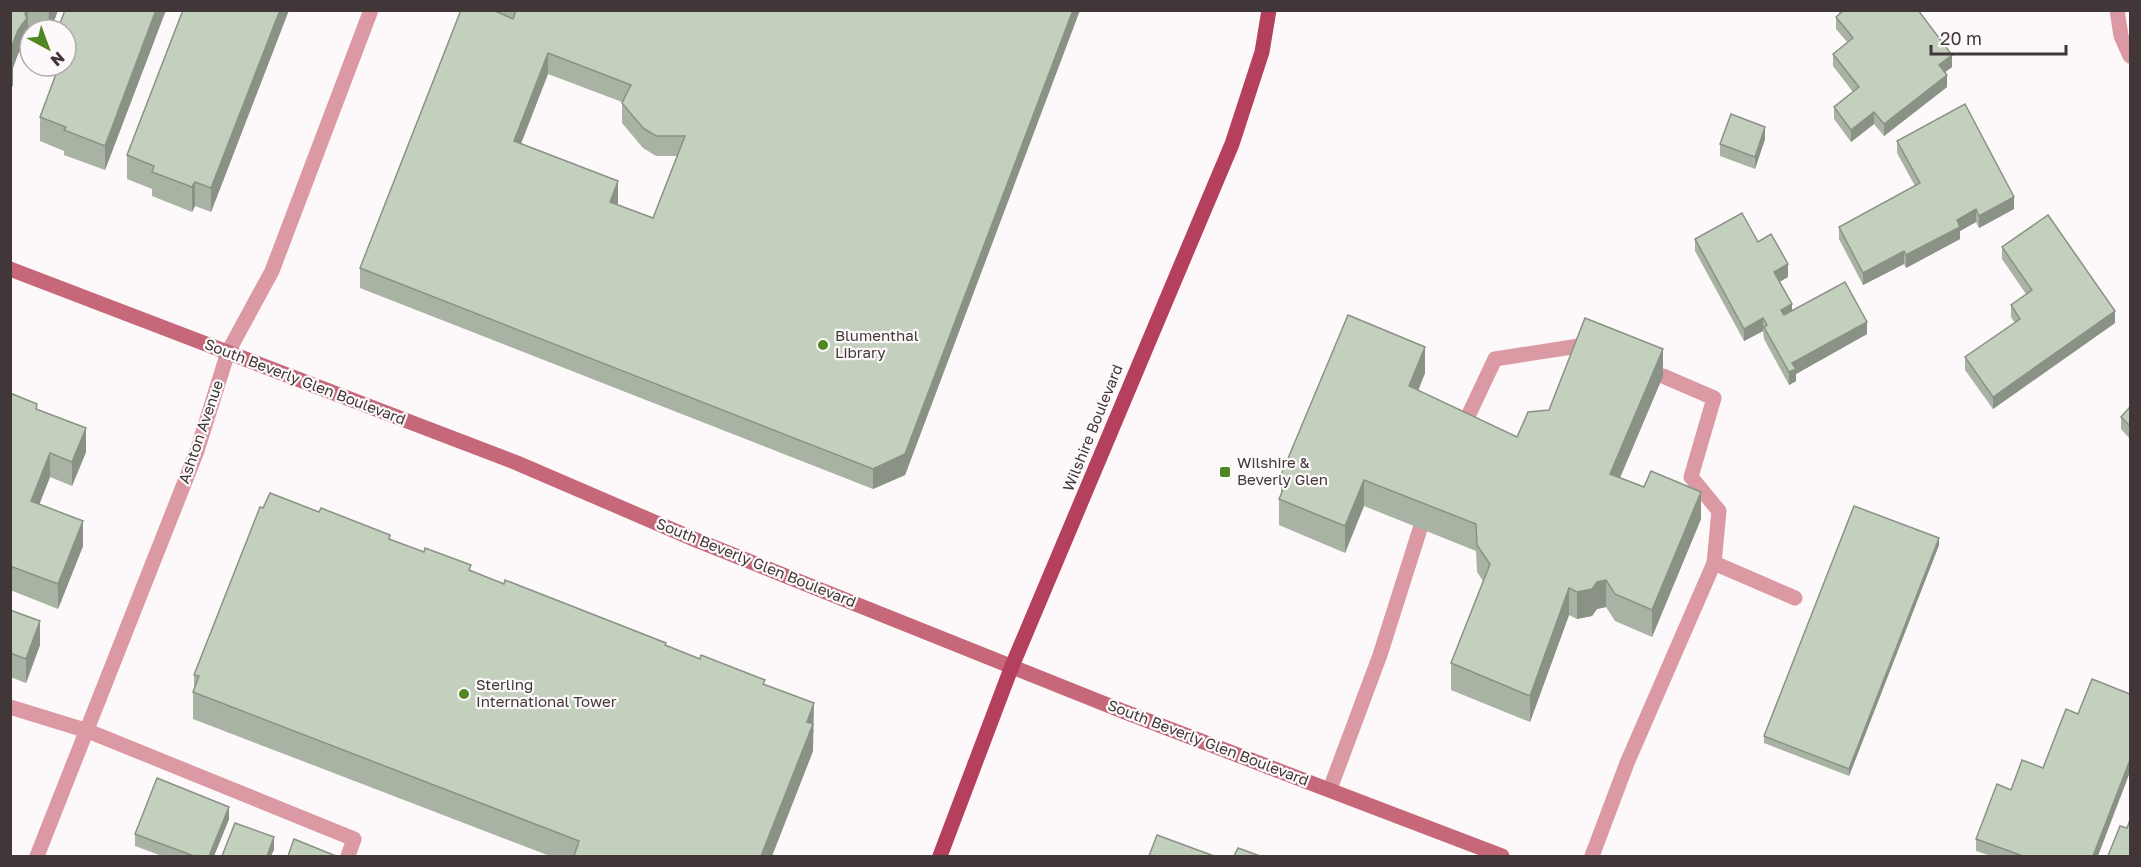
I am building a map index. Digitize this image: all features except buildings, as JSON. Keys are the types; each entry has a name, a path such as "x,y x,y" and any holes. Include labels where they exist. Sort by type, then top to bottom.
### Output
{"main road":[{"name":"Wilshire Boulevard","path":"940,856 1012,666 1232,144 1262,52 1269,10"},
{"name":"South Beverly Glen Boulevard","path":"10,269 517,464 696,540 1493,855"}],"street":[{"name":"Ashton Avenue","path":"37,856 197,451 228,352 272,271 371,10"},
{"path":"2117,10 2121,36 2130,56"},
{"path":"1458,437 1495,359 1585,345"},
{"path":"1592,856 1627,763 1714,563 1719,511 1690,477 1714,398 1663,376"},
{"path":"1330,789 1380,655 1420,529"},
{"path":"1714,563 1795,598"},
{"path":"10,707 88,731 354,839 348,856"}],"place":[{"name":"Blumenthal Library","path":"823,345"},
{"name":"Wilshire & Beverly Glen","path":"1225,472"},
{"name":"Sterling International Tower","path":"464,694"}]}
